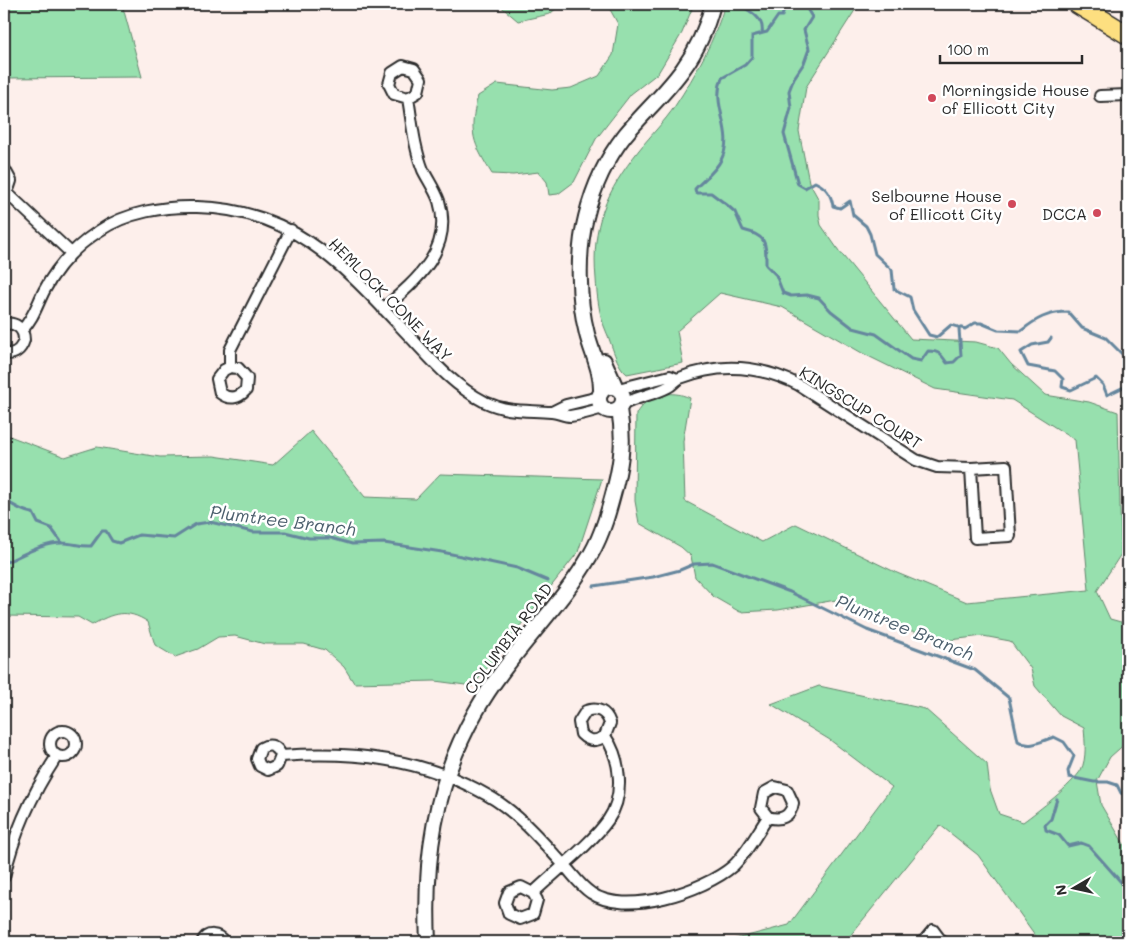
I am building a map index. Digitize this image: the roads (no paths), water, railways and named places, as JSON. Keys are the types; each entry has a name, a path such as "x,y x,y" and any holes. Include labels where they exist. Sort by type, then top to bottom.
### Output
{"highway":[{"path":"1077,4 1128,35"}],"street":[{"name":"COLUMBIA ROAD","path":"428,942 430,840 446,776 475,713 492,684 591,554 609,511 615,484 613,428 609,404 586,333 580,254 586,216 593,194 607,164 624,136 683,69 696,48 713,4"},
{"path":"1100,96 1128,95"},
{"path":"383,309 419,278 429,265 436,254 442,225 438,200 418,154 408,98"},
{"path":"4,168 11,181 5,193 70,254"},
{"name":"HEMLOCK CONE WAY","path":"4,353 13,354 19,350 24,340 22,330 35,312 54,274 70,254 99,231 118,221 140,213 183,206 228,209 250,214 291,230 316,244 383,309 447,377 466,391 504,409 534,413 552,412 566,405 609,404"},
{"path":"230,367 230,350 291,230"},
{"name":"COLUMBIA ROAD","path":"584,312 617,389"},
{"path":"4,324 12,323 22,330"},
{"name":"KINGSCUP COURT","path":"609,404 670,387 678,379 706,370 756,369 782,376 916,460 937,467 1006,466 1010,536 975,538 970,468"},
{"name":"KINGSCUP COURT","path":"617,389 670,376 678,379"},
{"path":"609,404 607,388 617,389"},
{"path":"533,893 598,832 614,808 618,796 618,770 611,745 605,736"},
{"path":"281,756 319,753 373,757 406,763 446,776 488,795 516,816 581,885 605,900 625,903 646,901 691,890 721,875 735,864 768,817"},
{"path":"4,877 23,816 57,756"},
{"name":"COLUMBIA ROAD","path":"428,905 436,942"},
{"path":"923,942 933,930 942,942"},
{"path":"202,942 207,936 212,934 218,936 224,942"}],"waterway":[{"path":"737,4 759,19 762,33"},
{"path":"786,4 782,16 778,16 767,32 752,36 752,57 745,65 722,78 719,99 725,129 725,149 716,168 695,189 696,193 711,193 735,212 743,230 757,235 764,241 766,265 776,275 783,293 791,296 807,295 819,298 831,311 853,328 876,334 911,359 921,361 928,351 932,351 943,357 947,363 954,362 961,355 959,329"},
{"path":"804,4 812,17 804,30 809,49 804,63 794,78 789,91 791,108 784,134 798,184 805,188 815,182 819,184 827,191 833,206 840,208 850,201 853,215 866,226 870,234 875,254 892,270 894,289 910,297 913,310 929,335 937,337 951,325 965,329 975,323 981,323 998,330 1021,331 1043,317 1054,313 1068,312 1082,328 1106,338 1128,360"},
{"path":"1051,338 1048,342 1032,345 1021,352 1028,366 1055,371 1063,379 1062,387 1071,390 1096,378 1103,385 1107,395 1128,385"},
{"path":"4,500 22,510 33,513 38,523 51,528 62,543"},
{"name":"Plumtree Branch","path":"4,563 33,550 56,543 91,546 102,531 106,531 112,541 119,543 139,535 174,538 196,524 210,522 253,532 285,532 309,538 331,538 352,544 384,543 442,552 517,568 548,581"},
{"name":"Plumtree Branch","path":"594,586 653,577 694,564 712,563 790,592 867,630 975,670 1009,698 1018,741 1032,744 1054,737 1064,742 1074,756 1068,771 1069,777 1094,782 1108,782 1117,785 1121,793 1128,796"},
{"name":"Plumtree Branch","path":"1057,799 1051,819 1045,825 1046,830 1059,835 1068,846 1081,843 1089,846 1128,890"}],"place":[{"name":"Morningside House of Ellicott City","path":"932,98"},
{"name":"Selbourne House of Ellicott City","path":"1012,204"},
{"name":"DCCA","path":"1097,213"}]}
